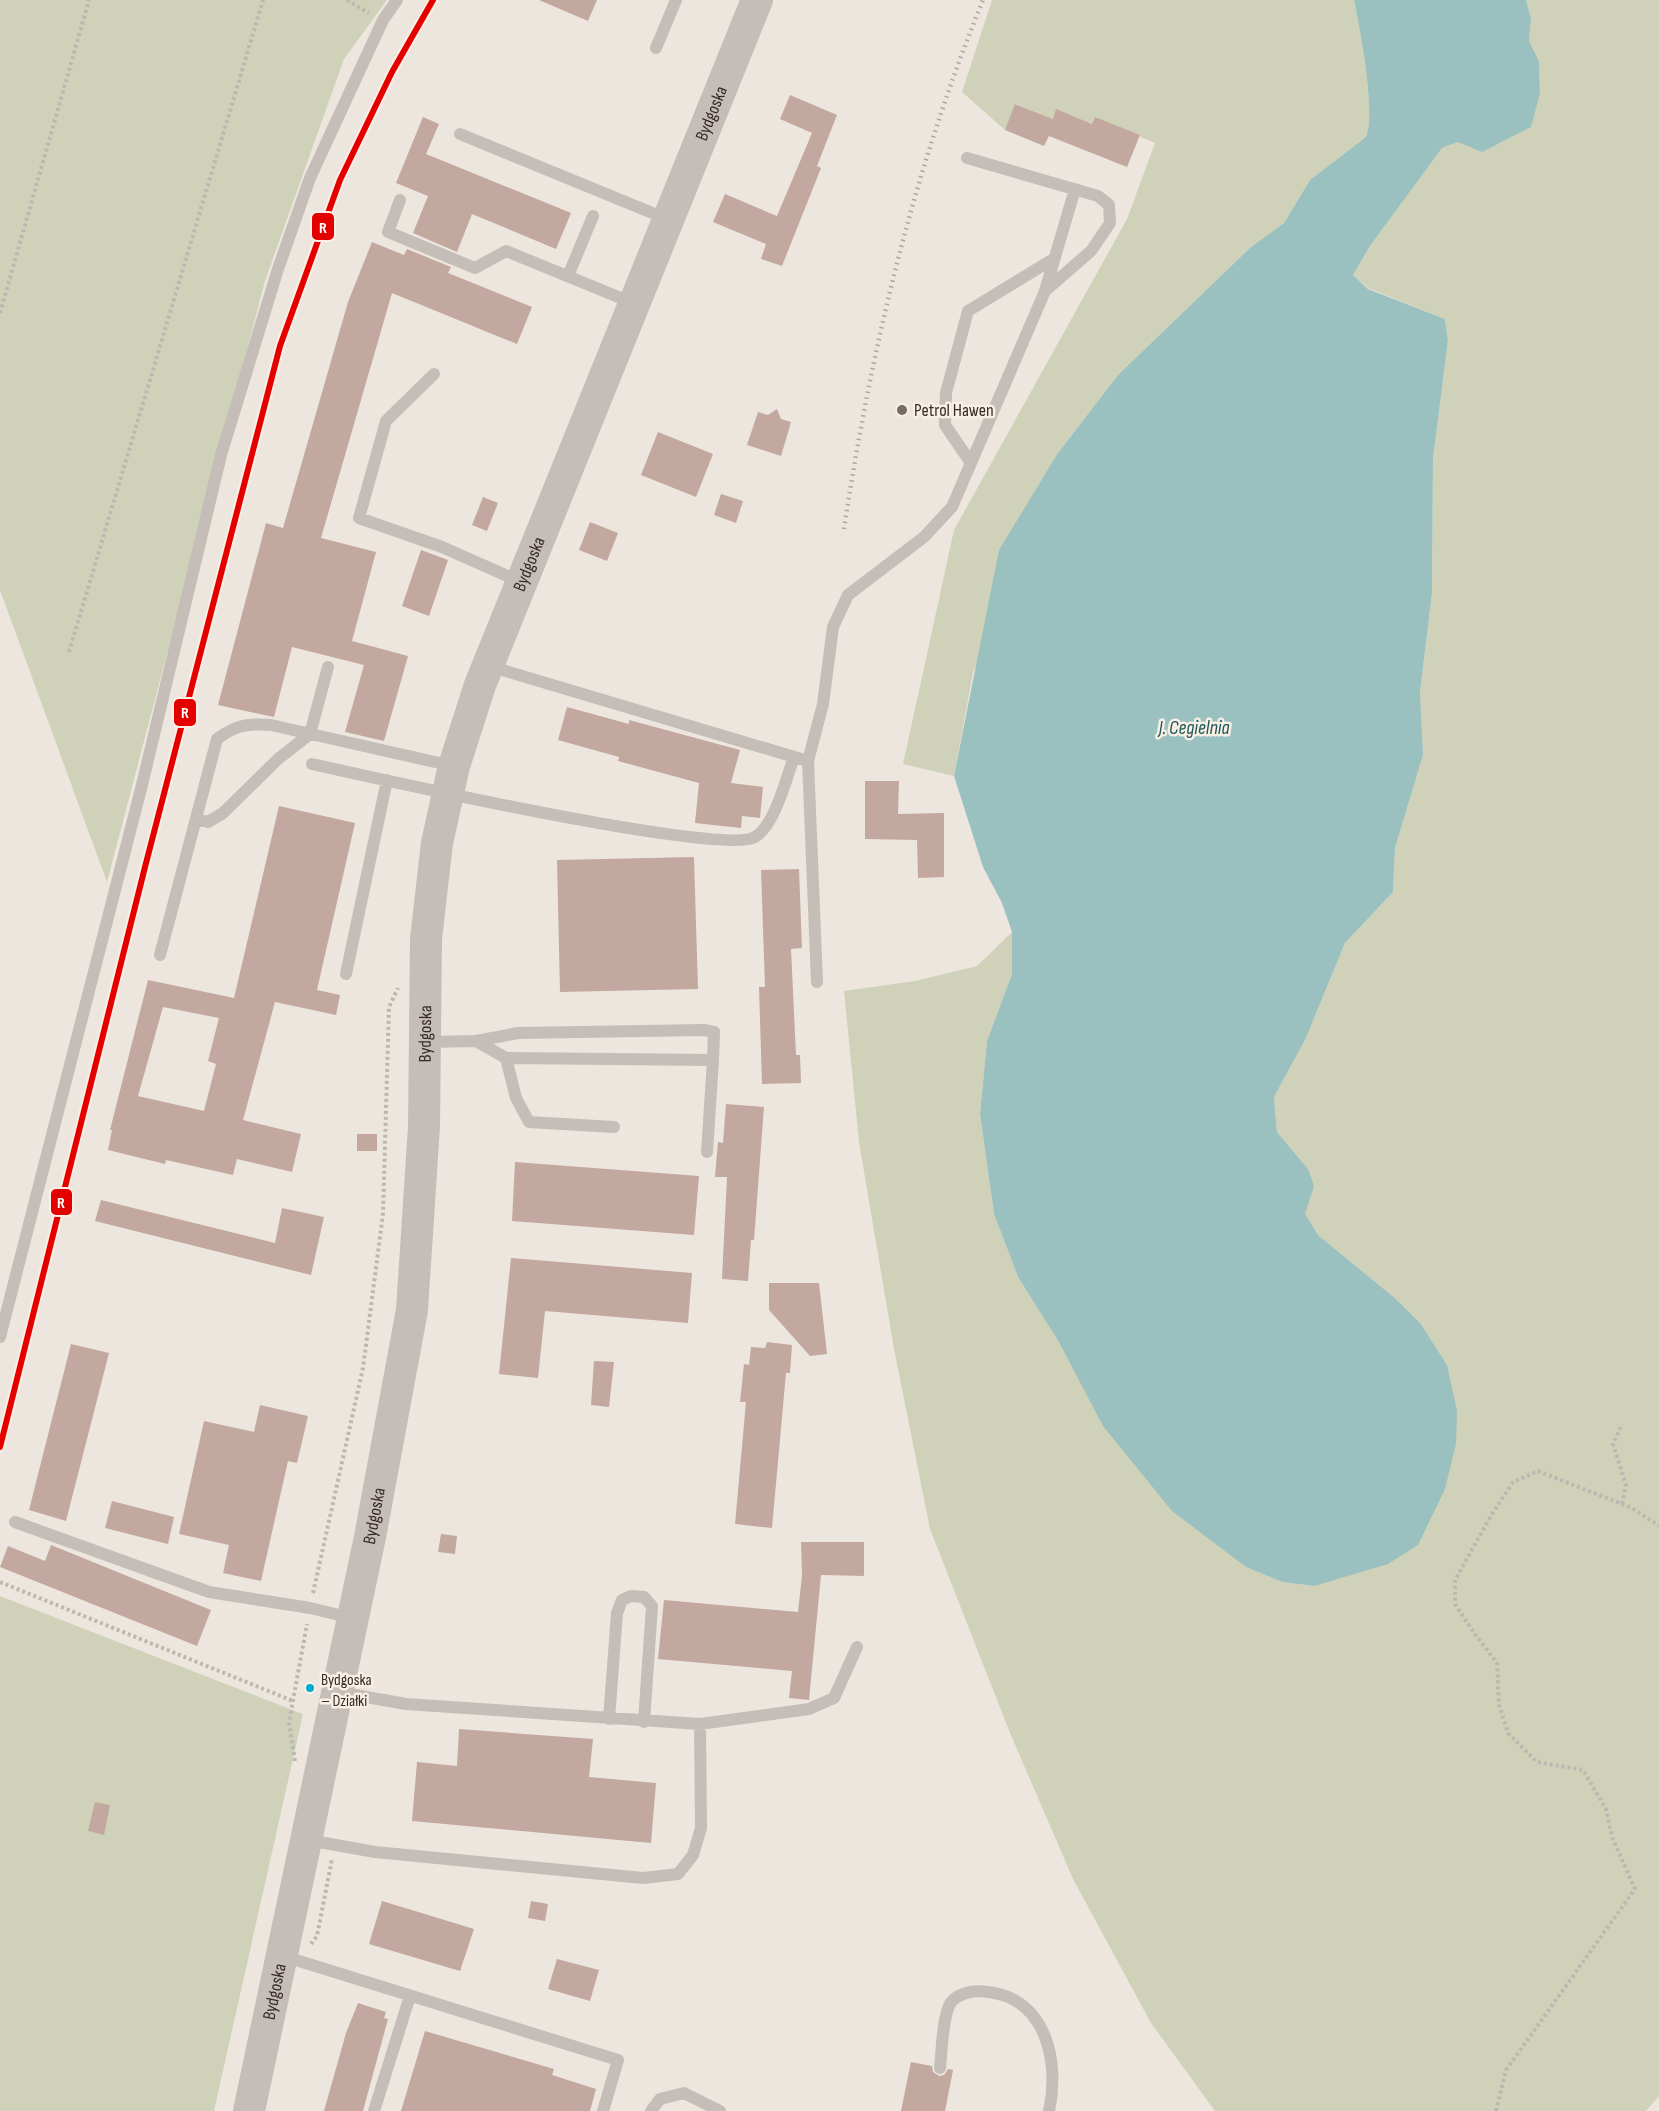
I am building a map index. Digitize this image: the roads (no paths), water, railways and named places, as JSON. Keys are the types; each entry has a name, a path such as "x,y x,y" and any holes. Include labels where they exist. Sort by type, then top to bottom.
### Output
{"street":[{"name":"Bydgoska","path":"249,2111 351,1618 370,1537 412,1310 424,1126 426,939 437,843 451,780 488,666 757,0"}],"lane":[{"path":"0,1337 142,785 221,455 278,269 310,178 382,20 397,0"},
{"path":"656,48 676,0"},
{"path":"460,134 669,219"},
{"path":"968,158 1098,196 1109,205 1110,223 1091,251 1045,291"},
{"path":"817,982 808,761 824,704 833,627 848,595 924,537 952,507 1045,291 1075,189"},
{"path":"400,200 387,232 475,268 506,251 634,303"},
{"path":"568,276 593,216"},
{"path":"972,463 945,425 946,393 968,311 1055,258"},
{"path":"434,374 386,421 358,518 442,547 522,582"},
{"path":"488,666 808,761"},
{"path":"196,819 208,822 223,813 278,759 310,734 328,667"},
{"path":"160,955 217,739 230,729 250,723 271,725 310,734 451,780 680,835 747,841 765,830 794,757"},
{"path":"312,764 387,780 451,780"},
{"path":"346,974 387,780"},
{"path":"425,1042 476,1041 518,1033 704,1030 714,1032 707,1152"},
{"path":"476,1041 506,1058 713,1060"},
{"path":"506,1058 516,1098 530,1122 614,1127"},
{"path":"15,1522 209,1592 310,1608 351,1618"},
{"path":"609,1719 617,1613 622,1600 631,1596 644,1597 652,1606 644,1722"},
{"path":"337,1692 406,1704 644,1722 700,1724 809,1709 834,1698 857,1647"},
{"path":"306,1840 375,1852 632,1877 678,1875 693,1856 701,1828 700,1724"},
{"path":"281,1956 618,2060 603,2111"},
{"path":"940,2068 947,2012 952,2000 974,1990 1005,1994 1033,2013 1050,2049 1054,2088 1048,2111"},
{"path":"374,2111 410,1996"},
{"path":"651,2111 660,2099 684,2093 720,2111"}],"water":[{"name":"J. Cegielnia","path":"1354,0 1526,0 1531,18 1529,41 1539,61 1540,93 1531,127 1482,152 1458,142 1442,148 1370,246 1353,275 1368,289 1445,319 1448,341 1433,458 1432,593 1420,692 1423,755 1395,848 1393,892 1345,943 1305,1040 1274,1097 1277,1132 1308,1169 1314,1186 1305,1214 1318,1235 1396,1299 1421,1324 1447,1365 1457,1411 1456,1444 1445,1489 1418,1545 1388,1564 1314,1586 1282,1582 1246,1567 1172,1511 1103,1426 1060,1344 1018,1277 994,1214 980,1114 987,1041 1012,974 1012,932 1002,903 983,867 954,776 999,550 1058,453 1118,375 1251,247 1284,223 1310,180 1366,137 1369,125 1368,90"}],"railway":[{"path":"844,529 867,394 898,260 936,129 983,0"}],"place":[{"name":"Petrol Hawen","path":"902,410"},
{"name":"Bydgoska – Działki","path":"310,1688"}]}
